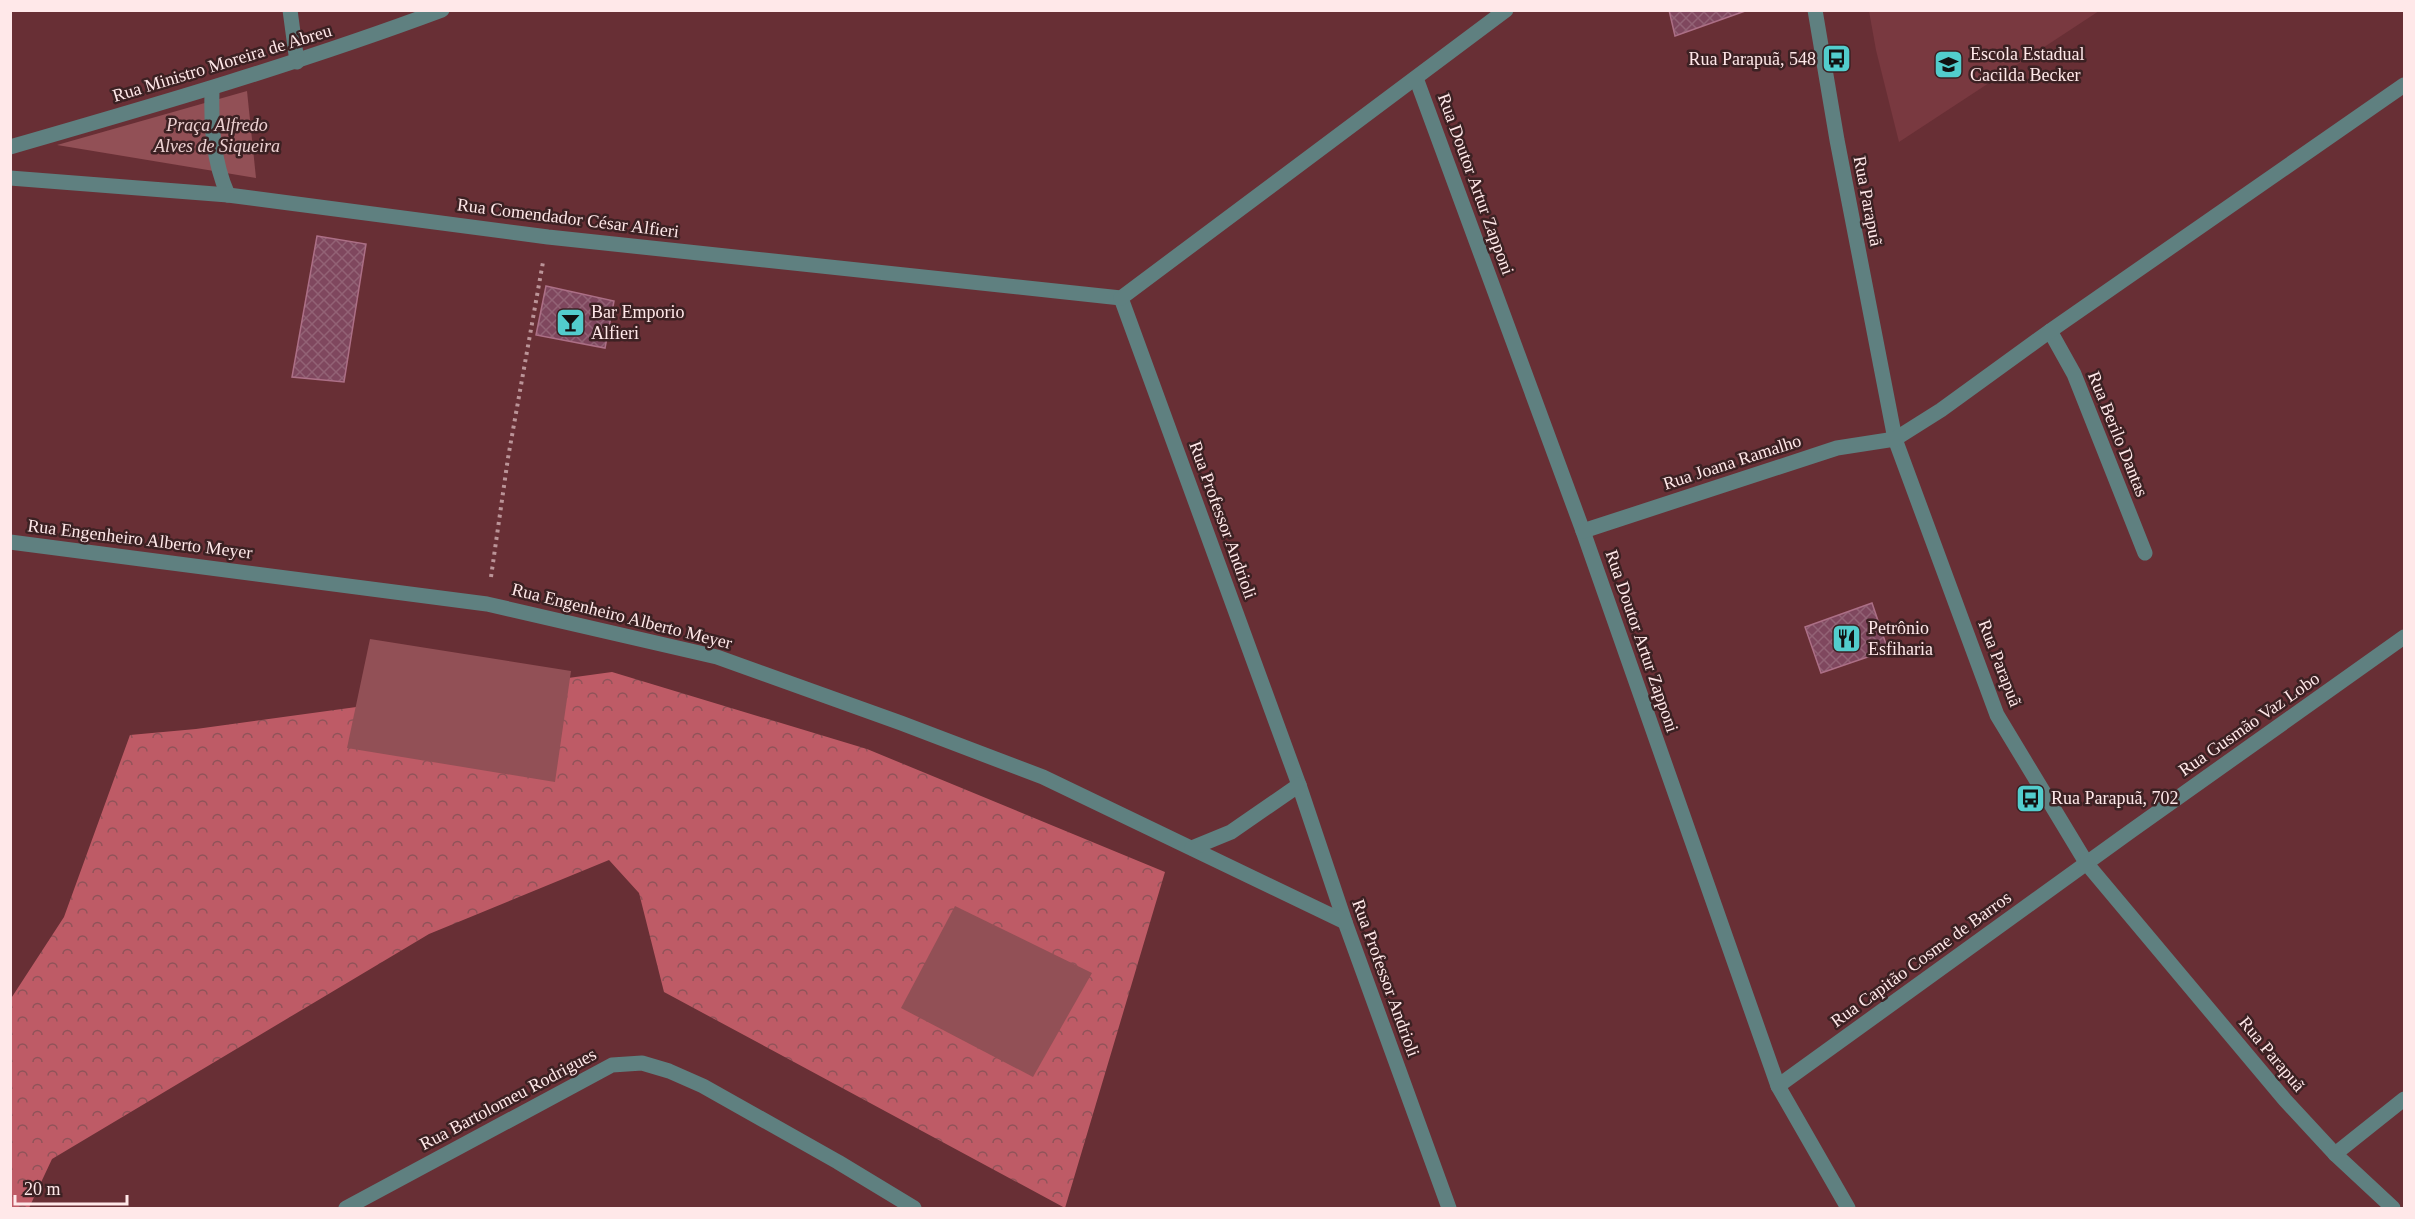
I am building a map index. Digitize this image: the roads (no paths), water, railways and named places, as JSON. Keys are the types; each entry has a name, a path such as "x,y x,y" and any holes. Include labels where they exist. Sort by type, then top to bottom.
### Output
{"street":[{"path":"290,10 297,62"},
{"name":"Rua Ministro Moreira de Abreu","path":"10,147 212,89 297,62 442,10"},
{"path":"1121,298 1506,10"},
{"name":"Rua Parapuã","path":"1815,10 1837,140 1895,439 1997,715 2087,864 2285,1100 2335,1154 2393,1209"},
{"name":"Rua Doutor Artur Zapponi","path":"1416,78 1582,531 1778,1086 1848,1209"},
{"path":"1895,439 1941,410 2050,331 2404,85"},
{"path":"212,89 211,121 215,153 228,195"},
{"name":"Rua Comendador César Alfieri","path":"10,178 228,195 548,237 1121,298"},
{"name":"Rua Professor Andrioli","path":"1121,298 1299,785 1345,922 1449,1209"},
{"name":"Rua Berilo Dantas","path":"2050,331 2074,374 2145,553"},
{"name":"Rua Joana Ramalho","path":"1582,531 1838,448 1895,439"},
{"name":"Rua Engenheiro Alberto Meyer","path":"10,542 487,604 717,657 1043,777 1345,922"},
{"name":"Rua Gusmão Vaz Lobo","path":"2087,864 2404,637"},
{"path":"1192,848 1231,832 1299,785"},
{"name":"Rua Capitão Cosme de Barros","path":"1778,1086 2087,864"},
{"name":"Rua Bartolomeu Rodrigues","path":"346,1209 612,1065 642,1064 669,1071 703,1086 838,1162 914,1209"},
{"path":"2335,1154 2404,1099"}],"place":[{"name":"Rua Parapuã, 548","path":"1837,59"},
{"name":"Escola Estadual Cacilda Becker","path":"1949,64"},
{"name":"Bar Emporio Alfieri","path":"570,322"},
{"name":"Petrônio Esfiharia","path":"1847,638"},
{"name":"Rua Parapuã, 702","path":"2030,798"}],"park label":[{"name":"Praça Alfredo Alves de Siqueira","path":"217,135"}]}
